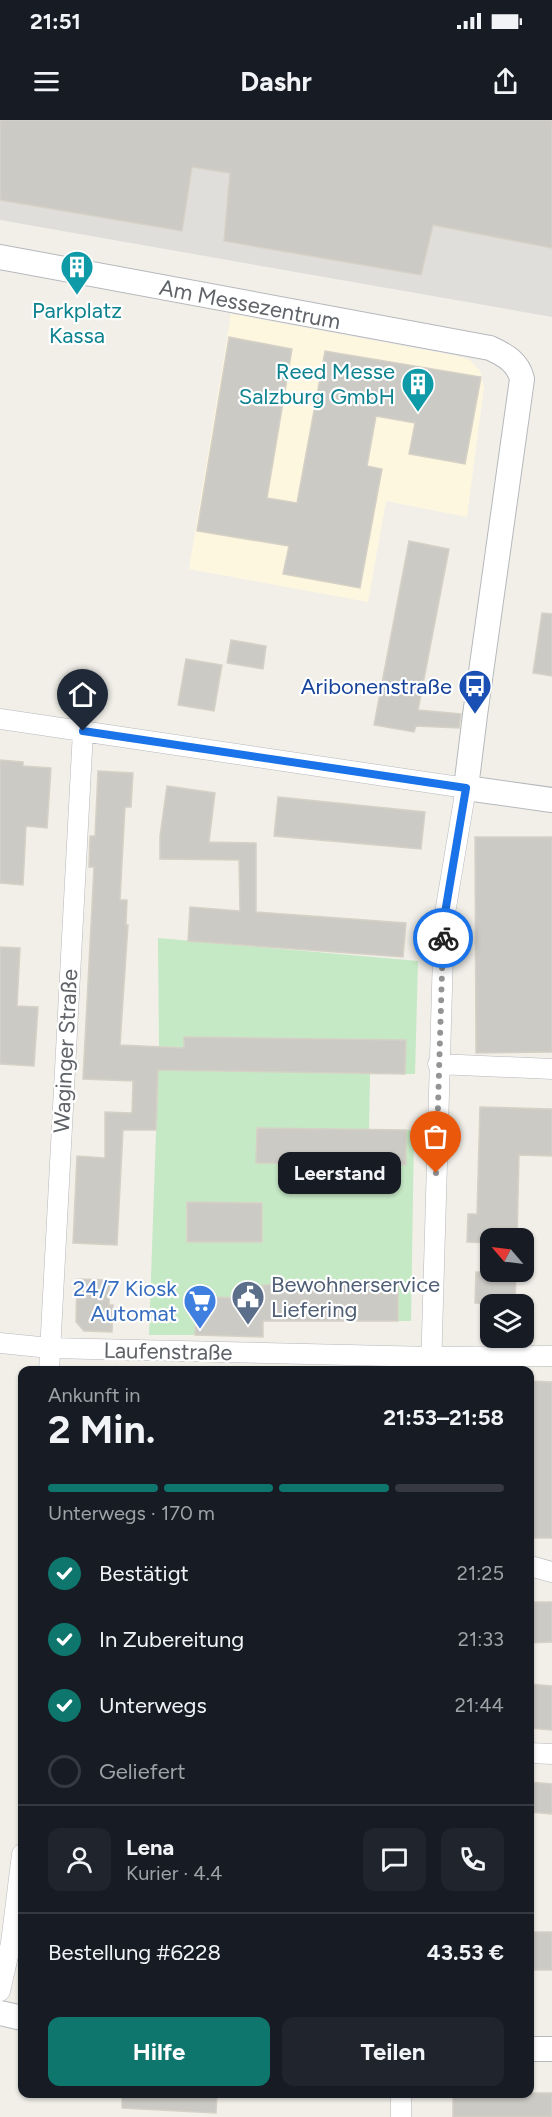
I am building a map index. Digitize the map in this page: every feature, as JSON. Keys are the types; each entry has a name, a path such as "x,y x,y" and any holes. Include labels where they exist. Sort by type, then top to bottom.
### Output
{"street":[{"name":"Am Messezentrum","path":"0,257 490,348 513,361 522,379 466,788"},
{"path":"0,719 552,800"},
{"name":"Waginger Straße","path":"48,1366 83,731"},
{"path":"431,1364 444,919 466,788"},
{"path":"438,1064 552,1069"},
{"name":"Laufenstraße","path":"0,1343 50,1348 431,1364 552,1356"},
{"path":"534,1567 552,1572"},
{"path":"534,1753 552,1754"},
{"path":"0,1991 11,1943 18,1886"},
{"path":"0,2013 18,2017"},
{"path":"534,2049 552,2049"},
{"path":"401,2098 401,2117"}],"shaded area":[{"path":"0,120 552,120 552,317 0,220"},
{"path":"231,314 457,356 470,360 480,371 484,387 467,517 386,501 368,602 189,569"}],"green space":[{"path":"158,938 418,961 415,1074 370,1074 369,1129 414,1130 411,1321 398,1321 397,1285 264,1285 263,1298 196,1297 195,1335 149,1335 159,1047"}],"building":[{"path":"0,120 552,120 552,248 433,225 421,275 224,241 230,173 192,167 182,231 0,200"},
{"path":"229,337 292,349 267,498 297,503 325,351 481,377 465,464 409,454 415,423 376,416 367,466 382,469 360,588 283,574 289,546 197,531"},
{"path":"409,541 449,549 418,710 461,714 459,728 416,726 414,732 374,725"},
{"path":"542,613 552,614 552,676 533,673"},
{"path":"231,640 266,646 263,669 227,663"},
{"path":"186,659 222,665 214,711 178,705"},
{"path":"0,760 23,762 23,766 51,768 47,828 26,826 23,885 0,883"},
{"path":"98,771 133,773 131,807 125,807 120,900 127,900 126,925 128,925 120,1045 184,1048 184,1037 406,1040 405,1074 158,1070 156,1130 123,1130 117,1245 73,1243 77,1156 105,1158 105,1112 132,1113 133,1081 83,1079 94,867 89,867 90,836 95,836"},
{"path":"167,786 215,793 209,842 256,843 256,912 406,923 403,957 188,941 190,907 240,911 239,860 160,859 160,836"},
{"path":"278,797 425,812 421,849 274,836"},
{"path":"475,837 552,837 552,1052 476,1053"},
{"path":"0,947 20,948 17,1006 38,1007 34,1066 0,1064"},
{"path":"480,1107 552,1109 552,1156 519,1155 517,1228 480,1228 480,1243 467,1242 468,1214 477,1214"},
{"path":"257,1128 406,1130 406,1165 256,1163"},
{"path":"187,1202 262,1203 262,1242 187,1242"},
{"path":"476,1272 480,1272 480,1282 516,1282 515,1294 480,1294 480,1303 475,1303"},
{"path":"77,1279 110,1280 109,1305 113,1305 112,1332 84,1331 76,1322"},
{"path":"263,1285 398,1285 398,1321 263,1321 263,1337 195,1335 196,1297 263,1298"},
{"path":"534,1381 552,1382 552,1538 534,1538"},
{"path":"534,1602 552,1602 552,1642 534,1643"},
{"path":"534,1684 552,1686 552,1730 534,1728"},
{"path":"534,1782 552,1784 552,1814 534,1812"},
{"path":"534,1932 552,1932 552,1970 534,1970"},
{"path":"534,2093 552,2093 552,2117 453,2117 453,2098 534,2098"},
{"path":"122,2098 217,2098 216,2113 122,2108"}],"way so far":[{"path":"436,1173 443,938"}],"place":[{"name":"Parkplatz Kassa","path":"77,296"},
{"name":"Reed Messe Salzburg GmbH","path":"418,413"},
{"name":"Aribonenstraße","path":"475,715"},
{"name":"Leerstand","path":"436,1173"},
{"name":"Bewohnerservice Liefering","path":"248,1326"},
{"name":"24/7 Kiosk Automat","path":"200,1330"}],"route":[{"path":"83,731 466,788 444,919 443,938"}]}
